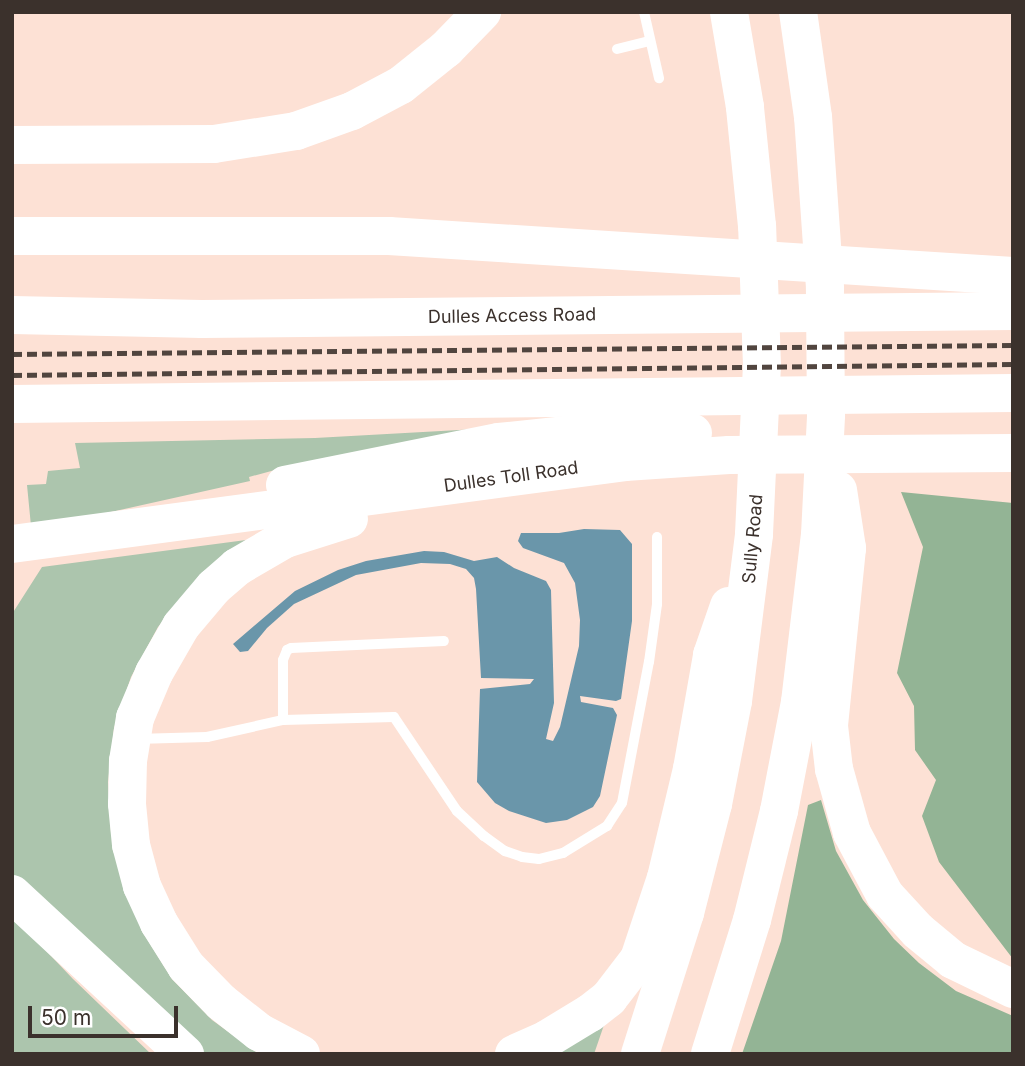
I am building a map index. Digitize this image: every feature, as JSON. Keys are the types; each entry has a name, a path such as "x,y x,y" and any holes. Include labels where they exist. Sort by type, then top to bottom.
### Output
{"highway":[{"path":"29,145 214,144 296,131 352,111 401,85 446,49 482,12"},
{"name":"Sully Road","path":"640,1054 685,914 713,804 733,701 754,534 762,345 754,180 729,12"},
{"path":"710,1054 752,920 779,811 833,535 826,415 825,288 819,178 798,12"},
{"path":"28,236 389,236 1013,275"},
{"name":"Dulles Access Road","path":"19,315 202,319 1013,311"},
{"path":"18,404 1013,393"},
{"path":"114,531 296,483 430,454 520,440 567,435 891,431 1013,426"},
{"name":"Dulles Toll Road","path":"30,542 674,458 1013,453"},
{"path":"855,455 975,470 1013,470"},
{"path":"301,1054 259,1032 221,1002 186,966 159,923 142,886 131,845 126,783 131,739 143,696 166,649 196,608 237,567 261,551 308,530 416,506 510,478"},
{"path":"514,1054 547,1039 590,1013 609,998 639,959 654,921 679,827 712,655 754,534"},
{"path":"833,535 848,548 829,726 834,769 852,833 885,895 918,931 953,960 1013,989"},
{"path":"12,894 185,1054"}],"lane":[{"path":"644,12 659,78"},
{"path":"617,49 650,41"},
{"path":"131,739 207,737 283,720 394,717 457,811 484,836 505,851 522,857 545,859 563,853 607,826 622,803 649,662 656,604 656,537"},
{"path":"283,720 283,660 291,648 444,641"}],"green space":[{"path":"495,428 275,470 249,477 250,481 75,520 31,526 27,485 46,484 48,471 80,468 75,443 315,438"},
{"path":"901,492 1013,503 1013,959 939,862 922,816 936,780 915,750 914,706 897,673 923,547"},
{"path":"246,540 192,585 158,627 131,677 114,728 108,782 111,833 142,931 172,979 212,1020 259,1054 201,1054 12,876 12,614 42,567"},
{"path":"821,800 836,851 863,900 894,939 919,963 956,991 1013,1016 1013,1054 742,1054 781,941 808,805"},
{"path":"12,915 73,979 151,1054 12,1054"},
{"path":"604,1025 594,1054 557,1054"}],"water":[{"path":"584,529 620,530 632,544 632,621 621,699 616,701 580,696 581,702 613,708 617,715 600,796 593,807 567,820 546,823 509,811 495,803 477,782 480,689 530,684 534,679 481,678 476,589 474,578 466,569 450,564 421,563 356,575 294,604 267,628 248,651 240,652 233,644 295,591 338,570 366,561 424,551 444,552 474,561 497,557 514,568 546,581 551,590 554,703 546,739 553,741 560,727 579,646 580,620 575,583 564,563 523,548 518,541 521,533 559,533"}],"railway":[{"path":"12,354 1013,345"},
{"path":"12,375 1013,364"}]}
